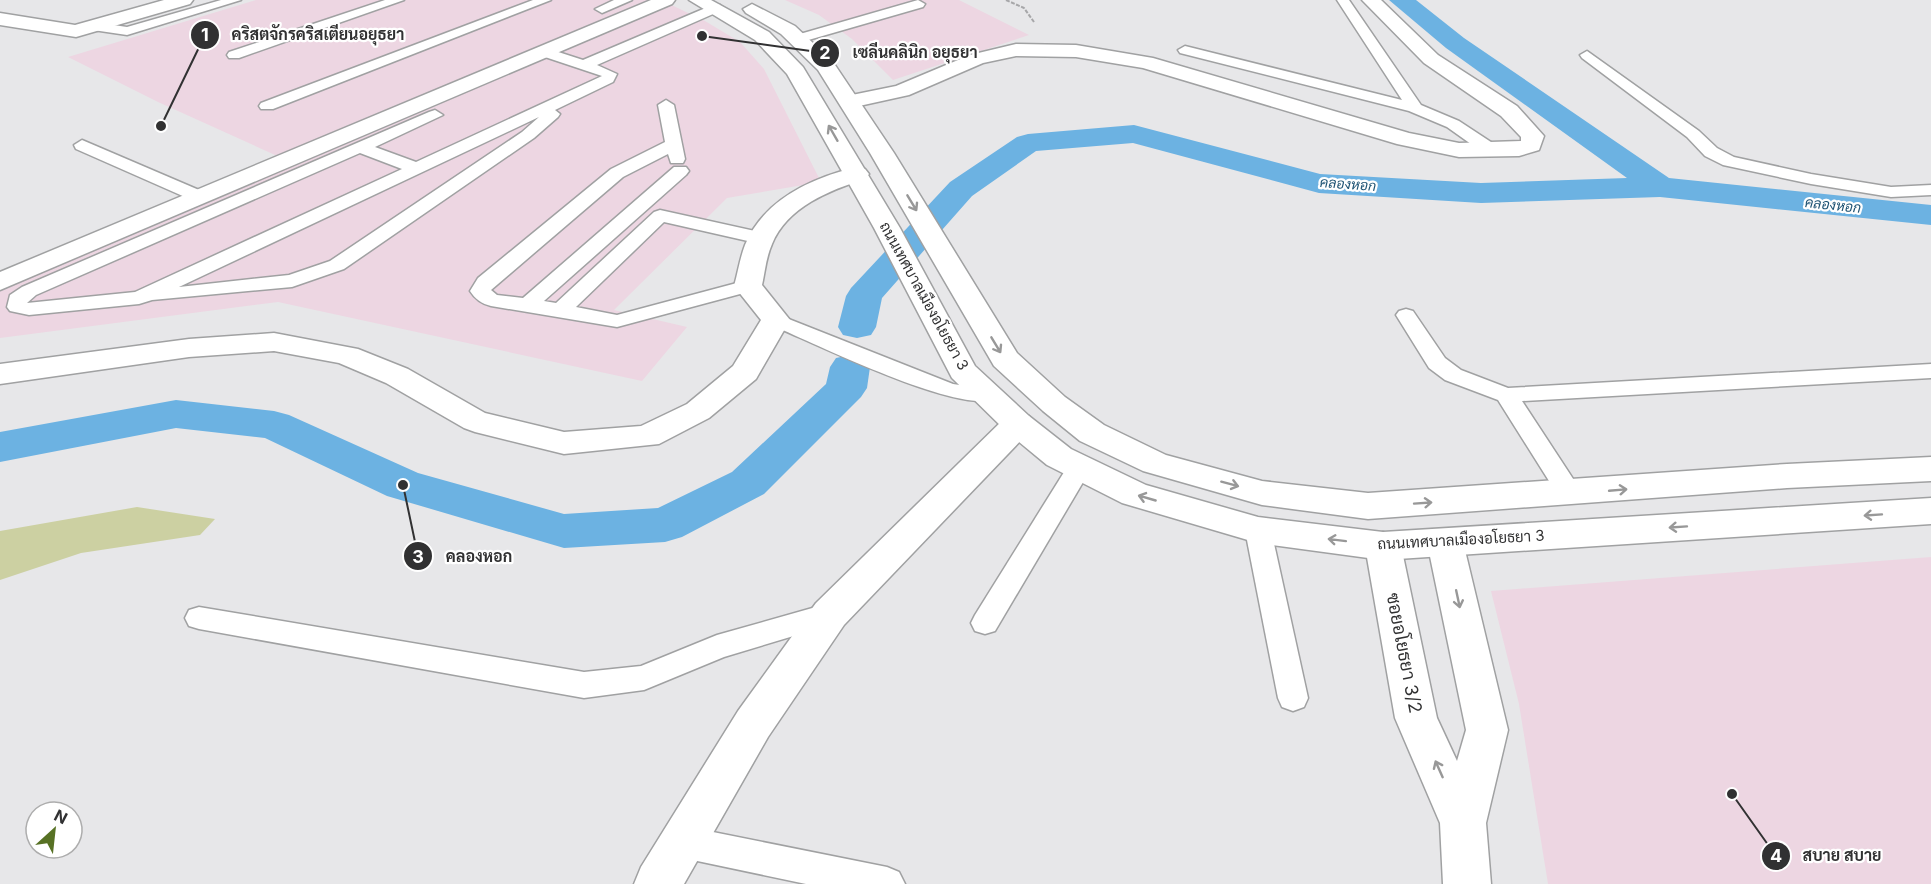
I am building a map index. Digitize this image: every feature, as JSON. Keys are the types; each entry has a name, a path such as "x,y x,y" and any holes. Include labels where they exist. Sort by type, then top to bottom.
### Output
{"street":[{"path":"0,19 76,31 183,0"},
{"path":"0,282 666,0"},
{"path":"734,0 789,30 826,66 882,153 1005,359 1054,404 1092,432 1155,463 1262,492 1368,506 1570,494 1786,476 1931,469"},
{"path":"850,102 902,91 977,59 1016,50 1076,51 1146,62 1405,139 1459,150 1519,149 1531,145 1533,136 1509,111 1431,59 1371,0"},
{"name":"ถนนเทศบาลเมืองอโยธยา 3","path":"706,4 762,36 796,71 860,179 963,371 985,395 1059,457 1134,494 1258,530 1383,546 1931,511"},
{"path":"6,9 101,24"},
{"path":"0,374 189,348 274,342 347,355 397,376 475,422 564,443 647,436 699,411 745,372 776,320 748,286 761,238 781,211 806,192 860,179"},
{"path":"658,884 753,724 830,614 1018,424"},
{"path":"1786,476 1830,518"},
{"name":"ซอยอโยธยา 3/2","path":"1445,542 1487,730 1463,823 1467,884"},
{"name":"ซอยอโยธยา 3/2","path":"1383,546 1416,718 1463,823"}],"lane":[{"path":"101,24 127,31 235,0"},
{"path":"234,55 398,0"},
{"path":"267,106 545,0"},
{"path":"602,9 627,0"},
{"path":"1343,0 1415,108"},
{"path":"584,65 706,4"},
{"path":"798,39 918,4"},
{"path":"1185,50 1415,108 1453,124 1491,150"},
{"path":"139,298 608,79 610,74 544,52"},
{"path":"1587,56 1693,134 1711,152 1729,161 1811,179 1891,192 1931,190"},
{"path":"435,115 29,291 17,299 17,307 29,309 292,281 337,265 528,135 577,93"},
{"path":"561,310 660,216 679,183 680,171 666,105"},
{"path":"674,144 617,173 485,282 480,291 491,300 617,321 748,286"},
{"path":"82,145 200,197"},
{"path":"361,148 417,168"},
{"path":"528,305 680,171"},
{"path":"660,216 761,238"},
{"path":"1406,315 1437,363 1453,375 1506,395 1931,371"},
{"path":"776,320 949,391 985,395"},
{"path":"1506,395 1570,494"},
{"path":"985,623 1080,467"},
{"path":"1258,530 1293,698"},
{"path":"199,618 584,685 644,678 717,647 830,614"},
{"path":"683,843 887,884"}],"shaded area":[{"path":"256,0 661,0 705,21 740,42 764,69 821,182 727,198 614,310 687,327 642,381 278,302 0,338 0,290 295,164 158,102 68,57"},
{"path":"785,0 959,0 1029,35 893,80 852,39 819,15"},
{"path":"1931,557 1931,884 1548,884 1519,704 1491,591"}],"green space":[{"path":"137,507 215,519 200,535 81,553 0,580 0,531"}],"waterway":[{"path":"1401,0 1455,43 1660,187"},
{"name":"คลองหอก","path":"857,327 864,296 961,189 1028,143 1134,134 1319,183 1481,193 1660,187"},
{"name":"คลองหอก","path":"1660,187 1863,210 1931,215"},
{"name":"คลองหอก","path":"0,447 176,414 274,425 403,485 564,531 665,525 748,483 846,388 850,367"}],"place":[{"name":"เซลีนคลินิก อยุธยา","path":"702,36"},
{"name":"คริสตจักรคริสเตียนอยุธยา","path":"161,126"},
{"name":"คลองหอก","path":"403,485"},
{"name":"สบาย สบาย","path":"1732,794"}]}
